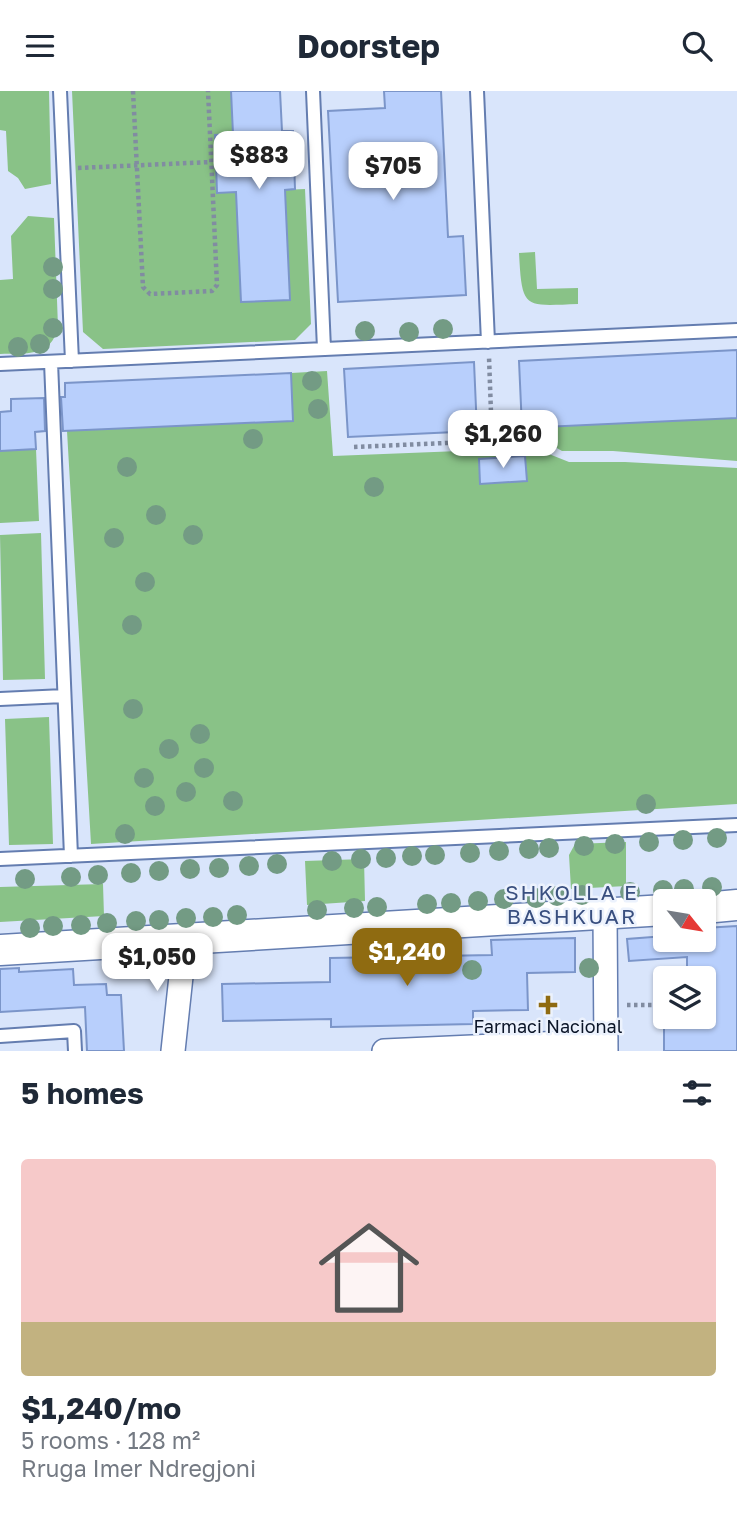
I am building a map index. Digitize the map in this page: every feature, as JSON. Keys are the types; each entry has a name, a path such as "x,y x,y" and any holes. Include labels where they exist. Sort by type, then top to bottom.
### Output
{"street":[{"path":"716,907 737,905"},
{"path":"0,950 653,911"},
{"path":"384,1051 606,1046 606,914"},
{"path":"173,1051 185,939"}],"lane":[{"path":"60,91 72,361"},
{"path":"313,91 324,349"},
{"path":"477,91 488,342"},
{"path":"0,364 737,330"},
{"path":"51,362 71,856"},
{"path":"0,699 64,696"},
{"path":"0,859 737,825"},
{"path":"0,1036 74,1031 75,1051"}],"path":[{"path":"133,91 143,287 150,294 212,291 217,285 208,91"},
{"path":"64,169 211,162"},
{"path":"354,447 492,441 488,342"},
{"path":"606,1005 653,1005"}],"green space":[{"path":"0,91 49,91 51,184 25,189 18,178 8,171 6,131 0,130"},
{"path":"72,91 231,91 233,134 215,135 217,193 305,189 311,324 295,340 103,349 83,332"},
{"path":"28,216 54,218 58,327 55,337 43,349 36,352 0,354 0,280 13,279 11,236"},
{"path":"535,252 537,289 578,288 578,304 546,305 529,301 522,285 519,253"},
{"path":"327,371 333,456 534,448 569,462 737,468 737,804 91,844 67,431 293,420 291,373"},
{"path":"737,418 737,461 613,451 562,451 522,428"},
{"path":"36,449 39,521 0,523 0,451"},
{"path":"41,533 45,679 3,680 0,535"},
{"path":"49,717 53,844 9,845 5,719"},
{"path":"626,842 626,886 571,889 569,855 575,844"},
{"path":"364,859 365,901 307,905 305,861"},
{"path":"103,884 104,916 0,922 0,887"}],"building":[{"path":"231,91 280,91 282,131 293,131 295,189 285,190 290,300 241,302 236,192 217,193 215,135 233,134"},
{"path":"384,91 441,91 448,237 463,236 466,295 338,302 328,111 385,108"},
{"path":"737,350 737,418 522,428 519,361"},
{"path":"474,362 477,431 348,437 344,369"},
{"path":"291,373 293,421 63,431 61,397 65,397 65,383"},
{"path":"44,398 45,431 35,432 36,449 0,451 0,412 11,411 11,399"},
{"path":"525,456 527,481 480,484 479,459"},
{"path":"737,926 737,1051 664,1051 664,1029 716,1029 716,966 687,966 687,957 629,961 627,939 653,937 653,952 716,952 716,927"},
{"path":"575,938 575,972 527,973 528,1010 473,1011 473,1024 331,1027 331,1019 223,1021 222,984 330,982 330,958 492,955 491,940"},
{"path":"19,968 19,972 73,969 74,985 106,984 107,995 121,995 124,1051 87,1051 85,1007 0,1012 0,969"}],"place":[{"name":"Farmaci Nacional","path":"548,1005"}],"district":[{"name":"SHKOLLA E BASHKUAR","path":"572,905"}]}
